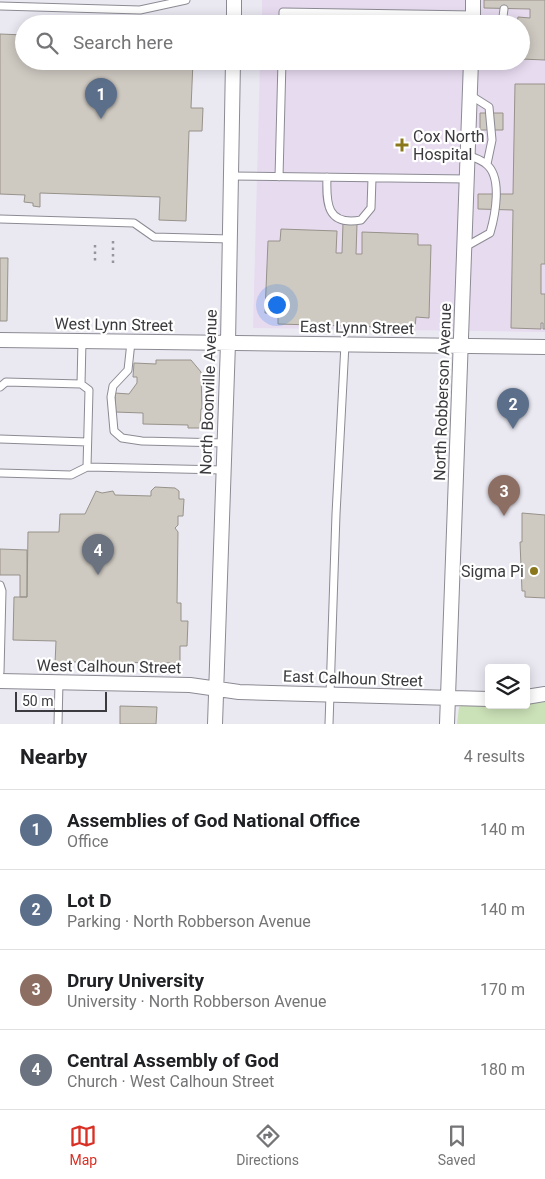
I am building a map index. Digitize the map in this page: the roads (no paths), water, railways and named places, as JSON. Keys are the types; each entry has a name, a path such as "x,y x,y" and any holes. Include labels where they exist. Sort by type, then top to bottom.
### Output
{"street":[{"path":"234,0 234,15"},
{"path":"473,15 474,0"},
{"name":"North Boonville Avenue","path":"216,724 228,343 233,70"},
{"name":"North Robberson Avenue","path":"447,724 471,70"},
{"name":"West Lynn Street","path":"0,340 228,343"},
{"name":"East Lynn Street","path":"228,343 545,346"},
{"name":"West Calhoun Street","path":"0,681 195,686 217,689"},
{"name":"East Calhoun Street","path":"217,689 239,692 485,699"},
{"path":"530,696 545,694"}],"lane":[{"path":"96,0 96,9"},
{"path":"0,6 140,10 186,0"},
{"path":"503,15 504,9"},
{"path":"283,15 283,12 354,15"},
{"path":"279,176 282,70"},
{"path":"470,95 489,107 492,140 487,164"},
{"path":"465,247 490,233 495,214 496,182 487,164 468,155"},
{"path":"231,176 467,179"},
{"path":"326,177 326,197 332,214 336,219 352,222 360,220 371,208 372,178"},
{"path":"0,219 134,223 154,237 230,238"},
{"path":"81,384 82,341"},
{"path":"131,342 128,370 113,386 111,397 114,431 122,438 142,442 225,443"},
{"path":"329,724 336,514 345,344"},
{"path":"0,387 6,382 81,384 89,390 87,467"},
{"path":"0,439 87,442"},
{"path":"0,473 71,474 87,467 224,470"},
{"path":"0,585 2,590 0,672"},
{"path":"58,724 59,682"}],"place":[{"name":"Assemblies of God National Office","path":"101,119"},
{"name":"Cox North Hospital","path":"402,145"},
{"name":"Lot D","path":"513,429"},
{"name":"Drury University","path":"504,516"},
{"name":"Sigma Pi","path":"534,571"},
{"name":"Central Assembly of God","path":"98,575"}]}
